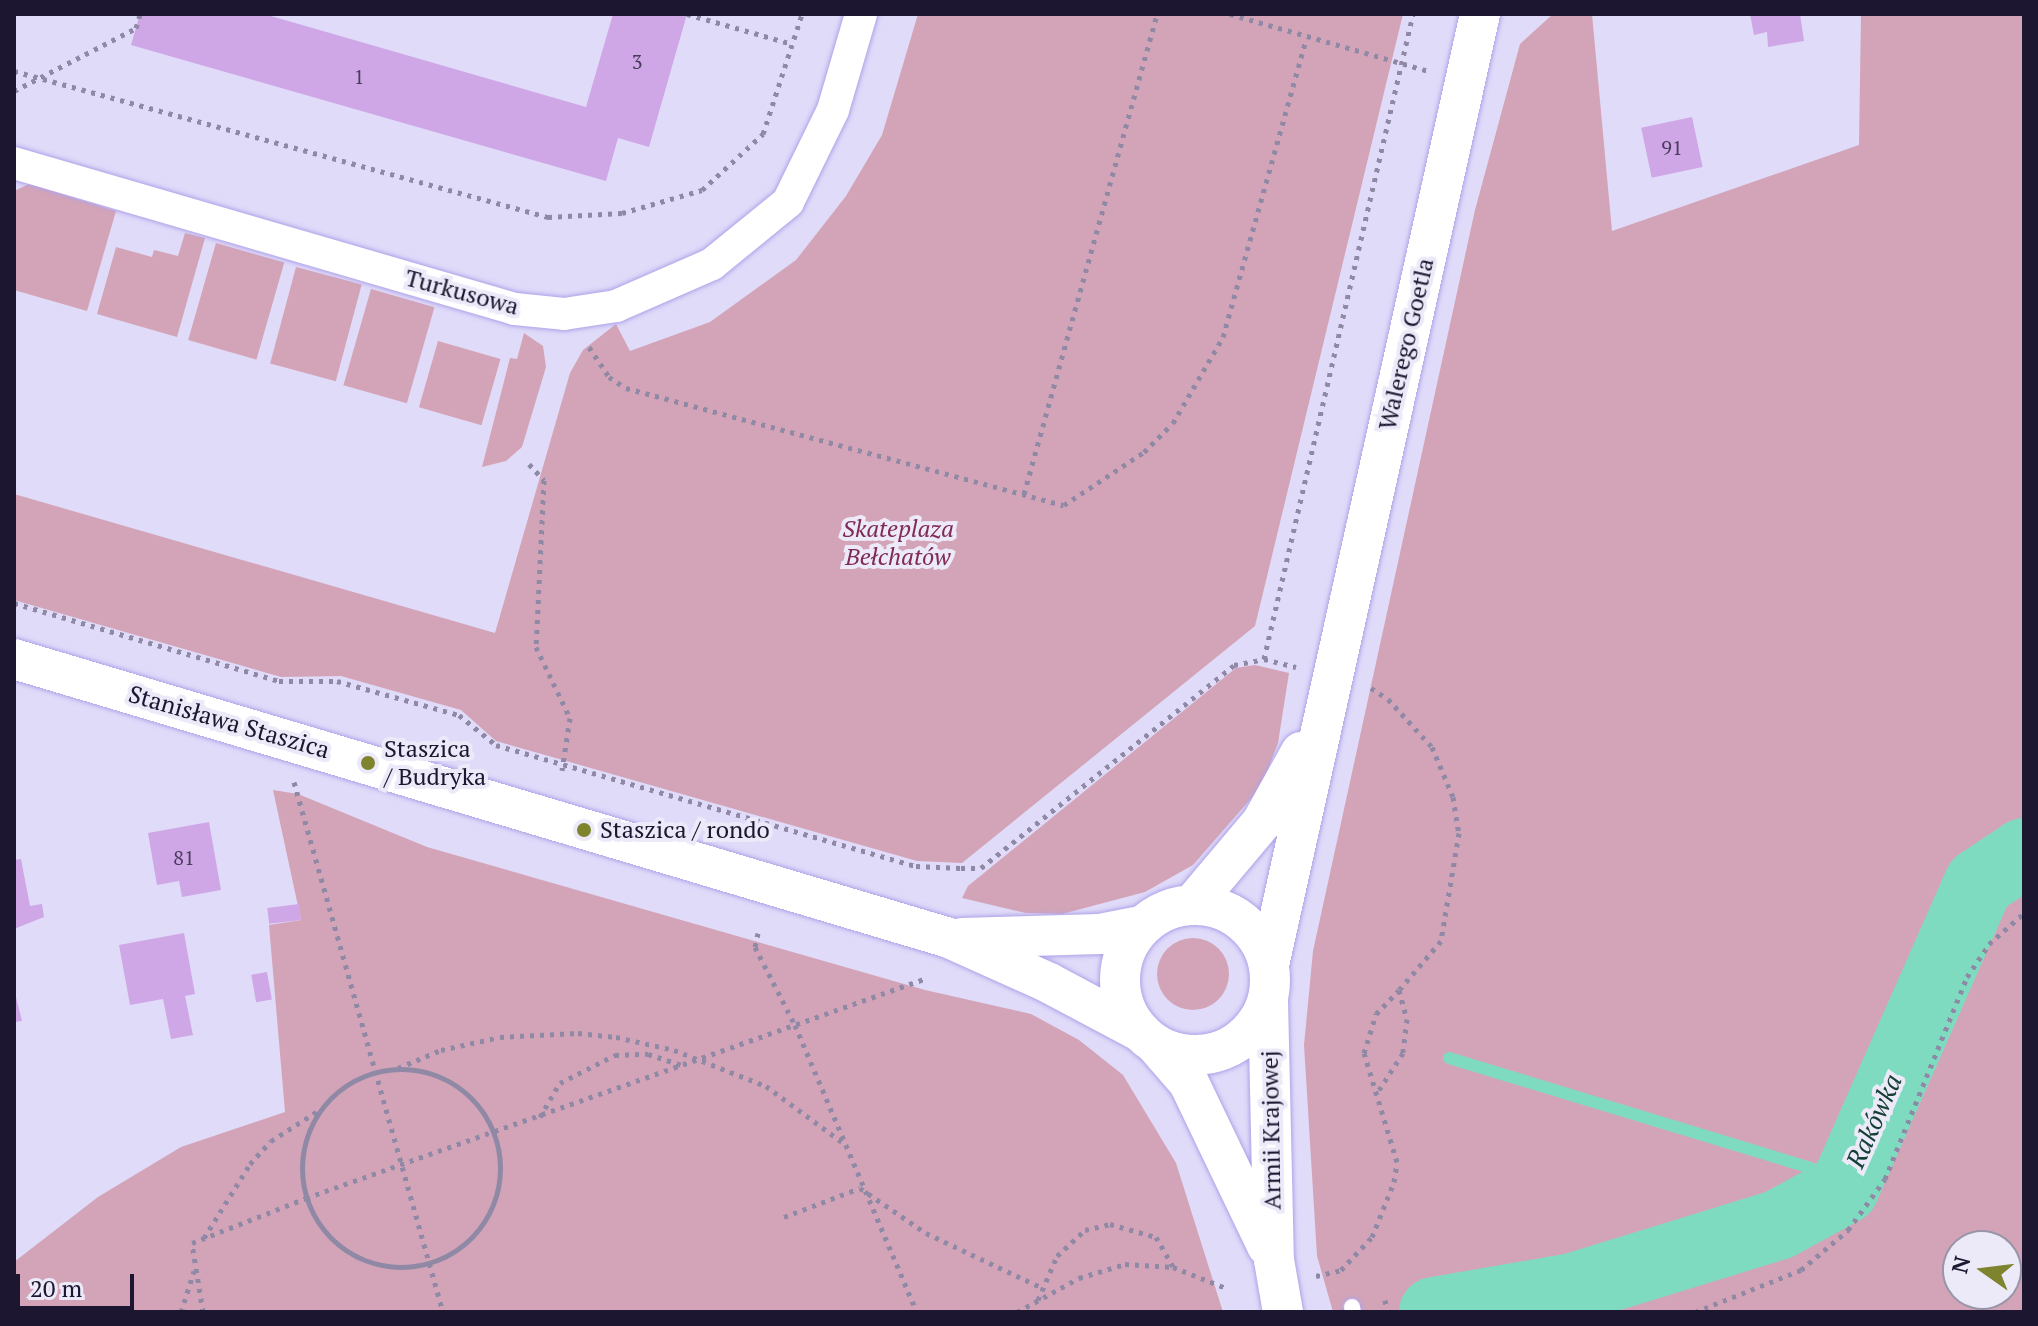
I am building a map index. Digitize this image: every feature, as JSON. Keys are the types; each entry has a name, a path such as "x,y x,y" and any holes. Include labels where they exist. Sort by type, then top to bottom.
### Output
{"street":[{"name":"Turkusowa","path":"14,163 515,309 564,314 616,306 712,264 788,202 833,110 861,14"},
{"name":"Walerego Goetla","path":"1269,982 1345,677 1480,14"},
{"name":"Stanisława Staszica","path":"14,659 949,938 1049,983 1148,1038"},
{"name":"Walerego Goetla","path":"1193,904 1262,822 1290,779 1345,677"},
{"path":"1193,904 1236,915 1252,930 1269,982 1247,1034 1214,1053 1174,1053 1148,1038 1120,991 1127,945 1141,926 1165,910 1193,904"},
{"name":"Stanisława Staszica","path":"949,938 1060,937 1141,926"},
{"name":"Armii Krajowej","path":"1269,982 1290,1269 1283,1312"},
{"name":"Armii Krajowej","path":"1148,1038 1189,1083 1290,1269"}],"path":[{"path":"14,91 35,77 136,28 140,14"},
{"path":"687,14 712,18 792,44"},
{"path":"796,14 800,21"},
{"path":"14,71 548,217 622,213 702,190 763,134 802,14"},
{"path":"1024,494 1157,14"},
{"path":"1230,14 1306,39 1432,72"},
{"path":"1264,659 1413,14"},
{"path":"576,342 587,344 609,377 626,388 1064,505 1144,452 1173,423 1223,337 1306,39"},
{"path":"529,464 544,480 536,647 570,718 562,767"},
{"path":"14,603 279,681 337,681 459,715 496,745 562,767 916,866 981,868 1234,665 1264,659 1293,666"},
{"path":"1290,1269 1341,1270 1372,1237 1387,1207 1397,1162 1364,1053 1366,1035 1376,1014 1441,941 1459,833 1453,797 1432,747 1388,699 1345,677"},
{"path":"293,782 372,1073 404,1167 443,1312"},
{"path":"1695,1312 1801,1270 1848,1230 1885,1179 1967,977 1989,944 2024,913"},
{"path":"758,933 755,947 795,1025 860,1188 917,1312"},
{"path":"203,1312 192,1243 306,1198 404,1167 924,979"},
{"path":"1377,1093 1403,1053 1407,1019 1399,990"},
{"path":"203,1238 250,1164 271,1141 322,1108 344,1087 372,1073 397,1069 441,1050 500,1037 578,1033 616,1037 703,1060 766,1086 842,1142"},
{"path":"540,1118 560,1083 615,1055 648,1054 687,1066"},
{"path":"322,1108 307,1136 302,1167 306,1198 319,1226 341,1248 369,1263 400,1269 430,1264 460,1250 483,1227 497,1197 500,1176 495,1133 466,1092 445,1079 397,1069"},
{"path":"784,1217 860,1188"},
{"path":"860,1188 926,1233 1040,1287"},
{"path":"1038,1300 1040,1287 1057,1256 1085,1230 1110,1224 1156,1237 1173,1267"},
{"path":"1017,1312 1079,1278 1125,1264 1173,1267 1226,1288"},
{"path":"181,1312 195,1268"},
{"path":"1385,1300 1387,1312"}],"green space":[{"name":"Skateplaza Bełchatów","path":"918,14 1403,14 1255,626 962,863 917,861 496,741 461,710 341,676 281,677 14,600 14,494 495,633 570,373 583,350 616,324 630,351 710,322 796,260 846,196 882,135"},
{"path":"1553,14 1592,14 1612,231 1859,145 1861,14 2024,14 2024,1312 1333,1312 1317,1256 1304,1045 1313,951 1475,210 1520,44"},
{"path":"29,184 116,211 87,311 14,290 14,191"},
{"path":"185,233 205,238 177,337 97,314 116,247 152,257 154,250 178,256"},
{"path":"216,243 284,263 256,360 188,340"},
{"path":"296,267 362,285 336,381 270,364"},
{"path":"371,289 434,307 407,403 343,385"},
{"path":"524,333 543,346 546,367 522,447 506,461 482,467 510,358 517,359"},
{"path":"438,341 500,359 481,425 419,407"},
{"path":"1255,665 1289,673 1278,743 1261,787 1193,865 1145,892 1062,914 1026,913 962,898 968,886 1236,668"},
{"path":"273,790 298,794 427,847 925,990 1031,1014 1079,1040 1123,1075 1176,1163 1223,1312 14,1312 14,1262 98,1197 181,1147 285,1112 269,925 301,920"},
{"path":"1193,938 1213,944 1223,954 1229,974 1223,994 1213,1004 1193,1010 1173,1004 1163,994 1157,974 1163,954 1173,944"}],"building":[{"path":"140,14 264,14 586,107 613,14 687,14 649,147 618,138 606,181 131,45"},
{"path":"1750,14 1800,14 1804,41 1768,47 1767,32 1754,35"},
{"path":"1692,117 1703,167 1652,178 1641,128"},
{"path":"209,822 221,890 182,897 179,881 157,885 148,833"},
{"path":"21,859 30,906 42,904 44,917 14,929 14,860"},
{"path":"299,904 301,920 269,924 267,908"},
{"path":"184,933 195,994 185,996 193,1035 171,1039 163,999 130,1005 119,945"},
{"path":"267,972 272,1000 256,1002 251,975"},
{"path":"14,989 22,1021 14,1022"}],"waterway":[{"name":"Rakówka","path":"1434,1312 1573,1288 1778,1225 1844,1189 1979,883 2024,853"},
{"path":"1449,1058 1822,1171 1844,1189"},
{"path":"1506,1299 1509,1312"}],"place":[{"name":"Staszica / Budryka","path":"368,763"},
{"name":"Staszica / rondo","path":"584,830"}]}
